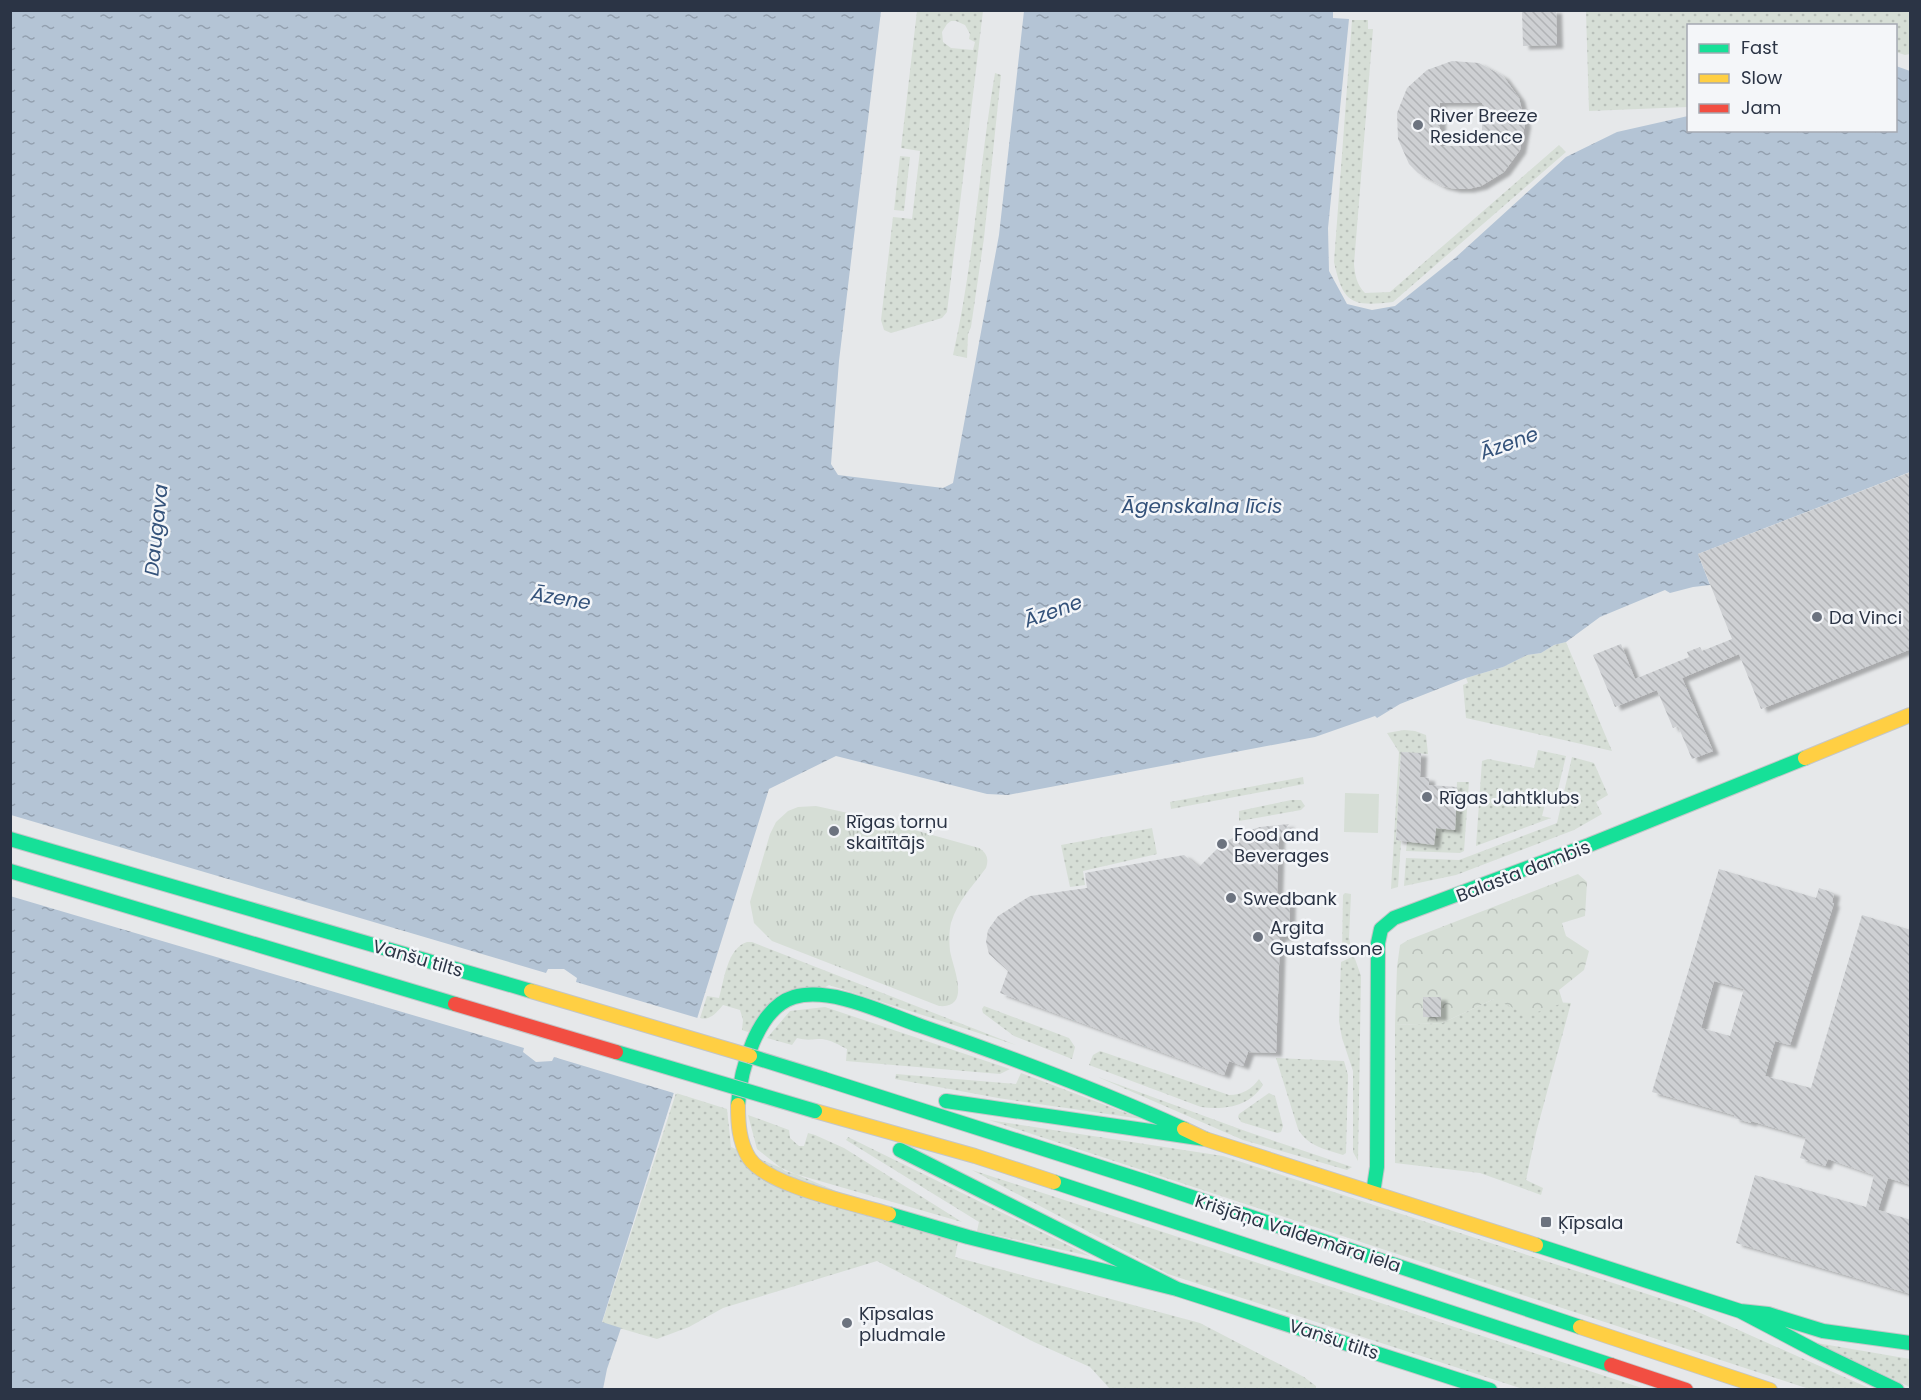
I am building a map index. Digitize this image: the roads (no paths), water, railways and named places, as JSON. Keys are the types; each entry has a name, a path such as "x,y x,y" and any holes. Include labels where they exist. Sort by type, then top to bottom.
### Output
{"main road":[{"name":"Balasta dambis","path":"1373,1192 1377,1167 1378,943 1381,929 1394,918 1496,882 1638,827 1911,715"},
{"name":"Vanšu tilts","path":"10,838 824,1079"},
{"name":"Vanšu tilts","path":"10,871 815,1111"},
{"path":"1177,1289 968,1237 791,1185 771,1176 750,1159 743,1147 737,1118 739,1093 747,1059 755,1038 770,1012 792,997 824,995 931,1029 1073,1082 1145,1111 1205,1139 1740,1311 1814,1350 1897,1389"},
{"name":"Krišjāņa Valdemāra iela","path":"824,1079 1155,1185 1770,1389"},
{"path":"848,1086 1205,1139"},
{"name":"Krišjāņa Valdemāra iela","path":"815,1111 975,1156 1390,1290 1686,1389"},
{"path":"834,1117 1177,1289"},
{"name":"Vanšu tilts","path":"1177,1289 1490,1389"},
{"path":"1740,1311 1768,1314 1823,1331 1911,1342"}],"water":[{"path":"1333,10 1333,18 1349,19 1328,228 1329,271 1347,304 1372,310 1395,306 1455,258 1566,157 1617,132 1687,116 1687,132 1897,132 1897,66 1910,71 1910,472 1698,554 1710,585 1670,593 1665,590 1600,617 1566,642 1554,645 1541,653 1527,655 1503,667 1466,678 1400,704 1377,718 1375,716 1315,737 1008,795 987,794 836,756 769,789 602,1322 621,1328 607,1369 603,1389 11,1389 10,11 881,11 839,361 831,464 838,475 943,488 953,483 999,235 1024,11"}],"place":[{"name":"River Breeze Residence","path":"1418,125"},
{"name":"Da Vinci","path":"1817,617"},
{"name":"Rīgas Jahtklubs","path":"1427,797"},
{"name":"Rīgas torņu skaitītājs","path":"834,831"},
{"name":"Food and Beverages","path":"1222,844"},
{"name":"Swedbank","path":"1231,898"},
{"name":"Argita Gustafssone","path":"1258,937"},
{"name":"Ķīpsala","path":"1546,1222"},
{"name":"Ķīpsalas pludmale","path":"847,1323"}],"water label":[{"name":"Āzene","path":"1509,443"},
{"name":"Āgenskalna līcis","path":"1202,506"},
{"name":"Daugava","path":"156,530"},
{"name":"Āzene","path":"561,598"},
{"name":"Āzene","path":"1053,611"}]}
